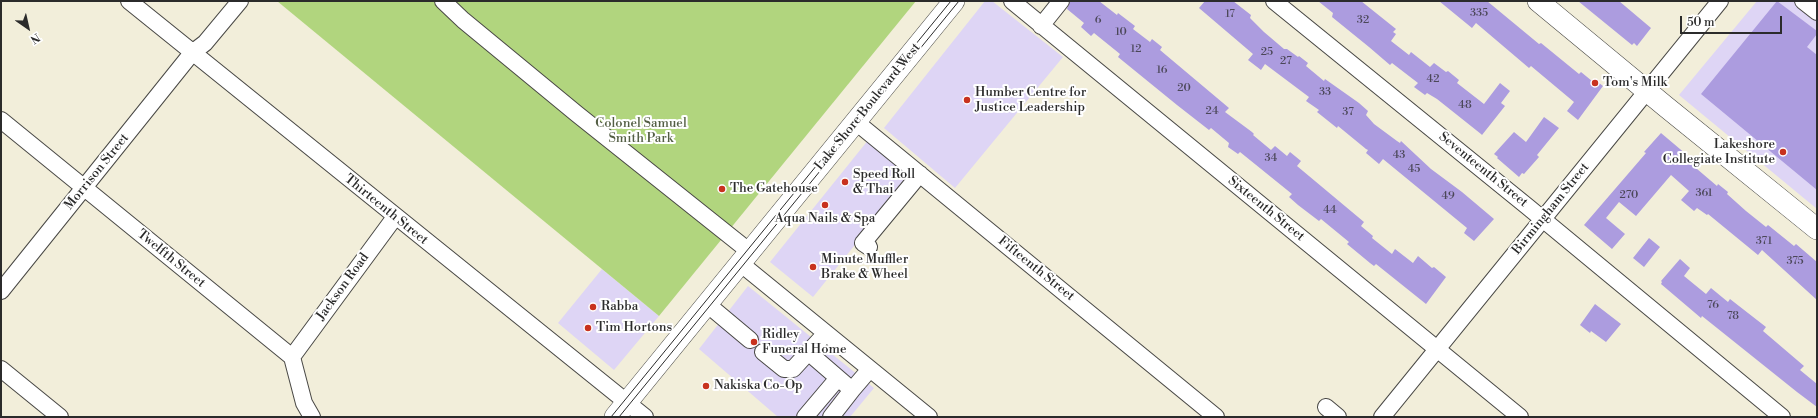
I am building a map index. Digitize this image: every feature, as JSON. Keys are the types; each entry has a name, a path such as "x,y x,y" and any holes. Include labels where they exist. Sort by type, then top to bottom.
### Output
{"main road":[{"name":"Lake Shore Boulevard West","path":"621,410 954,1"},
{"path":"1538,1 1817,229"}],"street":[{"name":"Thirteenth Street","path":"129,1 395,217 621,410 645,417"},
{"name":"Morrison Street","path":"1,291 192,53 205,43 240,1"},
{"path":"443,1 463,20 571,109 745,258 826,333 929,417"},
{"name":"Sixteenth Street","path":"1012,1 1520,417"},
{"path":"1041,26 1061,1"},
{"name":"Seventeenth Street","path":"1274,1 1543,219 1782,417"},
{"name":"Birmingham Street","path":"1382,417 1720,1"},
{"path":"1803,1 1817,12"},
{"name":"Twelfth Street","path":"1,120 292,357"},
{"name":"Fifteenth Street","path":"856,122 1216,417"},
{"path":"869,247 864,243 920,174"},
{"name":"Jackson Road","path":"292,357 395,217"},
{"path":"707,304 750,340"},
{"path":"762,352 784,369 793,368 826,333"},
{"path":"808,352 852,390"},
{"path":"292,357 304,403 312,417"},
{"path":"1,369 60,417"},
{"path":"831,417 870,369"},
{"path":"805,417 838,378"}],"shaded area":[{"path":"985,1 992,1 1063,57 955,188 884,128"},
{"name":"Lakeshore Collegiate Institute","path":"1757,1 1817,1 1817,209 1679,95"},
{"path":"869,139 912,174 813,297 770,262"},
{"path":"602,269 659,316 614,370 558,323"},
{"path":"748,286 874,388 850,417 778,417 699,349"}],"green space":[{"name":"Colonel Samuel Smith Park","path":"277,1 916,1 659,316"}],"building":[{"path":"1070,1 1099,1 1117,15 1118,13 1135,26 1133,29 1150,42 1152,39 1162,47 1160,50 1229,108 1225,112 1252,132 1254,134 1253,135 1271,150 1275,146 1287,156 1290,152 1301,161 1297,166 1364,222 1361,226 1373,236 1372,238 1392,254 1395,249 1413,263 1418,256 1446,277 1426,304 1376,264 1374,266 1370,263 1347,244 1349,242 1321,219 1319,221 1298,205 1289,197 1292,194 1240,152 1238,154 1228,147 1229,143 1211,128 1209,130 1118,57 1120,54 1094,33 1091,36 1081,27 1084,23 1067,9"},
{"path":"1205,1 1233,1 1251,15 1250,18 1284,49 1287,49 1298,57 1299,56 1308,63 1306,66 1324,81 1325,79 1359,103 1368,111 1366,115 1374,124 1400,143 1401,141 1431,169 1462,192 1494,219 1474,241 1464,233 1467,228 1383,159 1379,164 1366,153 1368,150 1338,126 1337,128 1317,112 1319,110 1306,101 1309,97 1265,64 1261,70 1248,60 1253,54 1199,8"},
{"path":"1318,1 1361,1 1396,29 1393,32 1396,34 1391,41 1409,55 1411,52 1430,67 1434,63 1446,72 1448,71 1459,80 1457,83 1484,104 1500,83 1510,91 1501,103 1505,106 1482,135 1437,99 1427,93 1425,95 1414,87 1418,83 1392,63 1390,65 1332,17 1333,13"},
{"path":"1439,1 1487,1 1539,44 1541,43 1579,74 1581,72 1592,81 1594,79 1603,86 1578,120 1567,111 1574,102 1531,66 1529,68 1476,23 1472,28"},
{"path":"1578,1 1619,1 1651,28 1637,46 1634,43 1632,45"},
{"name":"Lakeshore Collegiate Institute","path":"1777,1 1817,31 1817,34 1807,47 1817,55 1817,190 1701,94"},
{"path":"1544,117 1559,128 1537,155 1539,157 1524,174 1522,173 1519,177 1494,154 1514,132 1526,142"},
{"path":"1661,133 1693,160 1690,163 1717,186 1718,184 1728,192 1727,194 1746,211 1766,227 1768,225 1794,246 1796,244 1817,262 1817,300 1762,250 1758,255 1708,214 1707,215 1697,208 1694,211 1681,200 1689,191 1671,175 1636,216 1619,202 1606,218 1625,234 1612,249 1584,225 1646,153 1644,152"},
{"path":"1649,238 1660,247 1644,267 1633,258"},
{"path":"1680,259 1690,268 1684,276 1706,294 1711,288 1728,302 1730,299 1766,327 1763,331 1804,366 1800,370 1817,384 1817,407 1702,316 1701,318 1661,284 1661,281"},
{"path":"1595,304 1621,324 1606,342 1591,331 1590,333 1580,325"}],"tram line":[{"path":"611,417 951,1"},
{"path":"619,417 959,1"}],"place":[{"name":"Tom's Milk","path":"1595,83"},
{"name":"Humber Centre for Justice Leadership","path":"967,100"},
{"name":"Lakeshore Collegiate Institute","path":"1783,152"},
{"name":"Speed Roll & Thai","path":"845,182"},
{"name":"The Gatehouse","path":"722,189"},
{"name":"Aqua Nails & Spa","path":"825,205"},
{"name":"Minute Muffler Brake & Wheel","path":"813,267"},
{"name":"Rabba","path":"593,307"},
{"name":"Tim Hortons","path":"588,328"},
{"name":"Ridley Funeral Home","path":"754,342"},
{"name":"Nakiska Co-Op","path":"706,386"}]}
